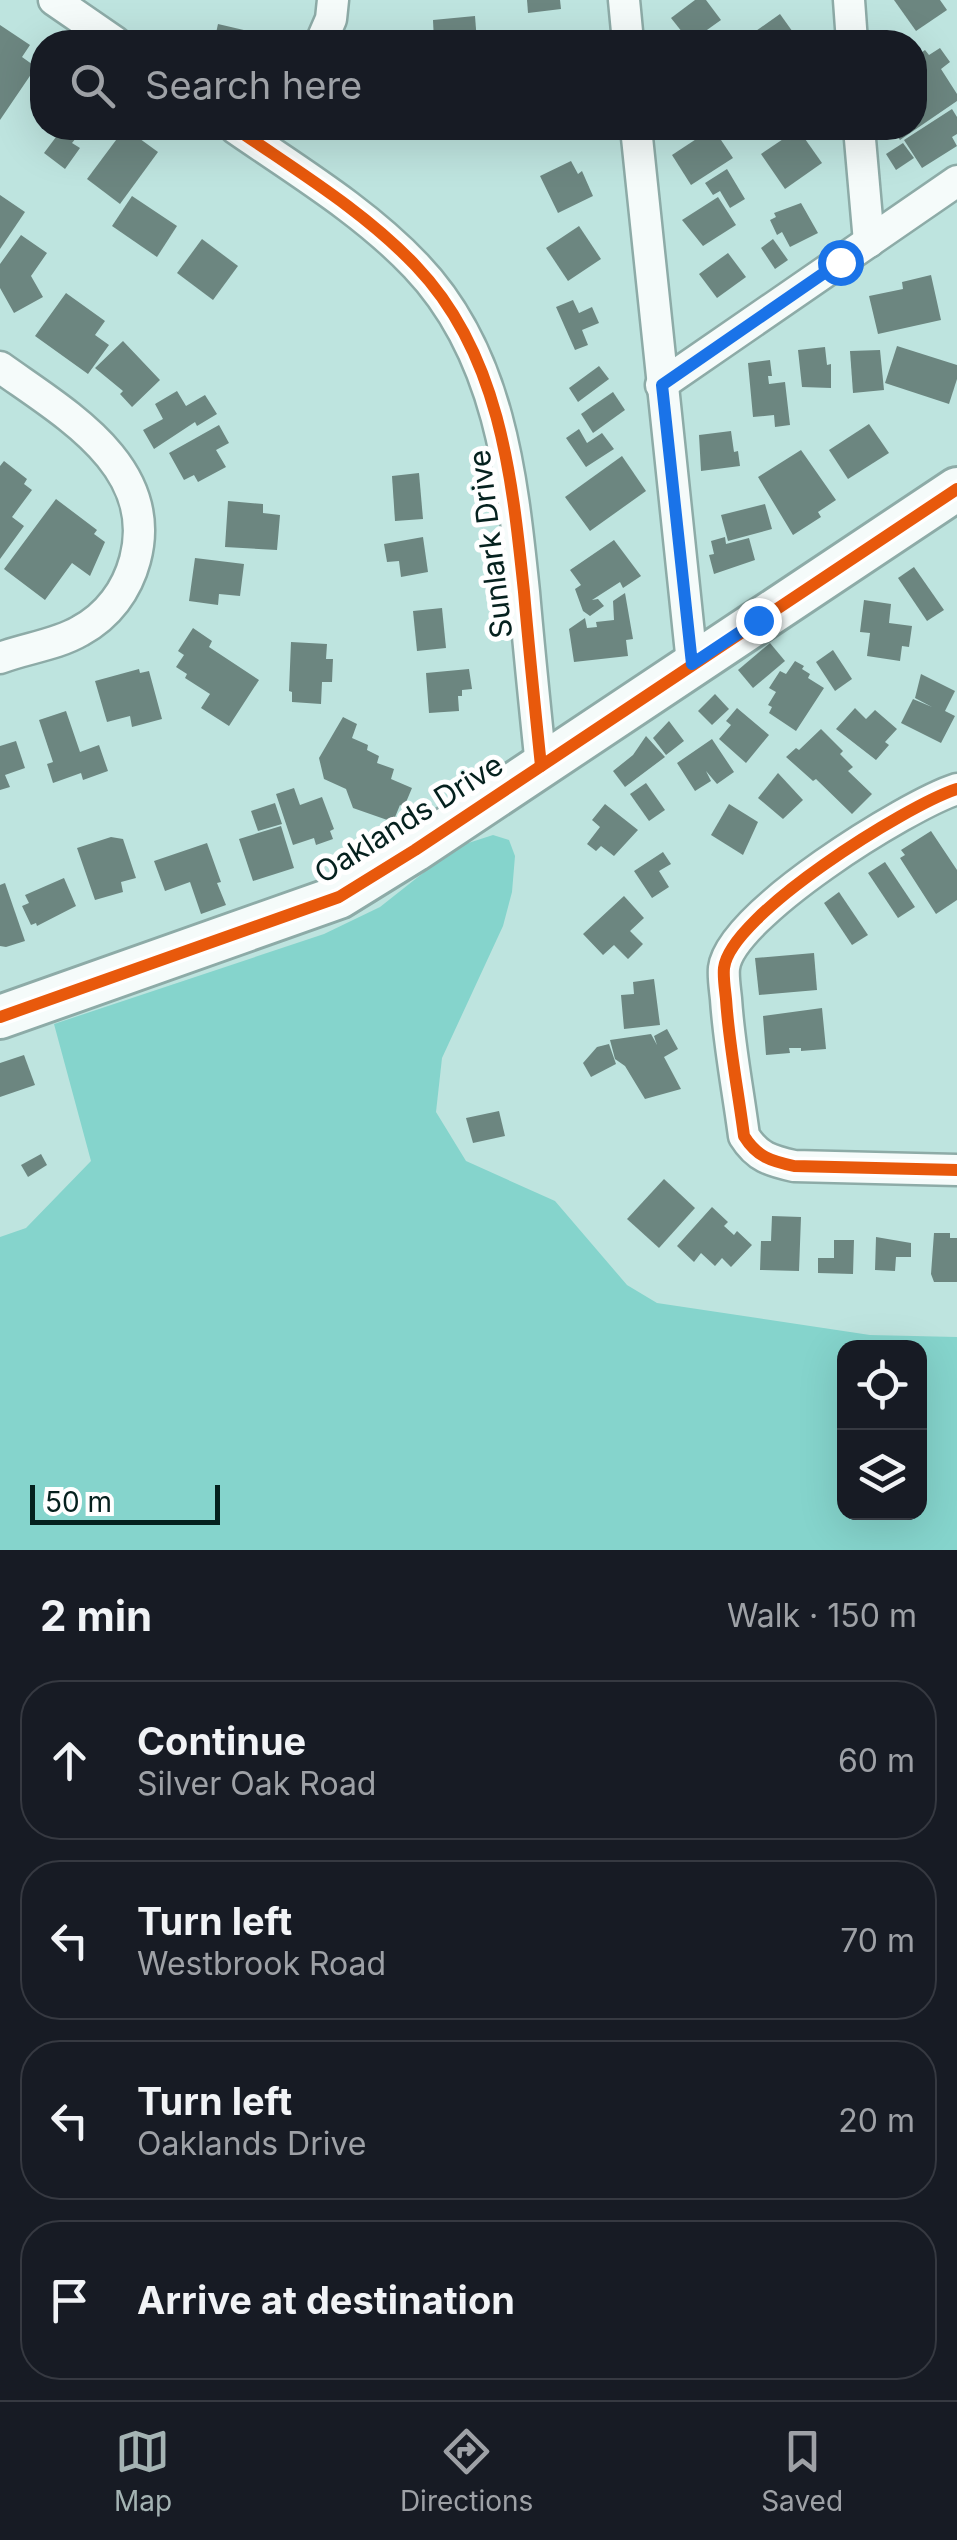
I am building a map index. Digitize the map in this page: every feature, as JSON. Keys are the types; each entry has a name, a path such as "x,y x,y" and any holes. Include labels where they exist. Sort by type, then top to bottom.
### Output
{"street":[{"path":"54,0 97,30"},
{"path":"327,30 333,0"},
{"path":"624,0 627,30"},
{"path":"848,0 851,30"},
{"name":"Sunlark Drive","path":"262,140 385,234 420,270 452,315 476,359 503,430 517,524 541,766"},
{"path":"637,140 692,664"},
{"path":"861,140 869,242"},
{"path":"662,385 957,181"},
{"path":"0,367 118,462 135,497 140,535 132,574 123,591 97,620 63,639 0,658"},
{"name":"Oaklands Drive","path":"0,1017 339,897 957,489"},
{"path":"957,788 930,797 878,828 757,916 738,935 724,966 728,1027 744,1136 754,1151 769,1160 794,1166 957,1170"}],"shaded area":[{"path":"493,835 509,840 515,856 512,892 503,926 442,1058 436,1112 466,1161 555,1201 627,1285 657,1303 870,1335 957,1337 957,1550 0,1550 0,1237 26,1228 91,1161 54,1024 324,934 380,907 456,847"}],"building":[{"path":"527,0 560,0 561,9 528,13"},
{"path":"695,0 706,0 721,20 707,30 680,30 671,18"},
{"path":"894,0 940,0 947,10 915,30"},
{"path":"780,14 791,30 757,30"},
{"path":"475,16 476,30 433,30 433,20"},
{"path":"218,24 244,30 217,30"},
{"path":"0,25 30,45 22,57 30,63 30,76 0,120"},
{"path":"940,48 950,62 941,69 957,94 957,101 927,122 927,52 929,55"},
{"path":"952,109 957,117 957,134 952,137 957,146 922,168 904,140 927,140 927,125"},
{"path":"54,140 74,140 72,143 80,148 65,169 44,153"},
{"path":"116,140 142,140 158,152 120,204 87,179"},
{"path":"695,140 721,140 733,158 691,185 672,155"},
{"path":"782,140 806,140 822,163 785,189 761,154"},
{"path":"903,143 914,158 896,170 886,154"},
{"path":"571,161 578,174 582,171 593,196 558,213 540,176"},
{"path":"727,169 745,199 730,208 720,191 713,195 705,183"},
{"path":"0,195 25,212 0,249"},
{"path":"132,196 177,226 157,257 112,226"},
{"path":"718,197 736,225 703,246 682,220"},
{"path":"801,203 818,233 790,247 782,232 777,235 770,220 776,217 774,213"},
{"path":"579,226 601,259 568,281 546,248"},
{"path":"21,235 47,253 31,276 43,297 14,313 0,288 0,264"},
{"path":"202,239 238,266 213,300 177,273"},
{"path":"773,239 788,260 775,269 761,248"},
{"path":"728,253 746,277 717,298 699,274"},
{"path":"931,275 941,320 878,334 869,296 903,289 902,282"},
{"path":"66,293 105,321 95,335 109,345 88,374 35,336"},
{"path":"573,300 579,313 592,307 599,323 582,330 588,345 575,350 556,307"},
{"path":"123,341 160,380 132,407 120,394 123,391 95,368"},
{"path":"897,346 957,365 949,404 885,383"},
{"path":"825,347 827,365 831,364 831,388 802,387 798,350"},
{"path":"880,350 884,390 853,393 850,351"},
{"path":"770,360 769,384 785,382 790,425 775,427 774,415 753,417 748,363"},
{"path":"599,366 609,379 578,402 569,388"},
{"path":"177,391 186,406 205,395 217,414 197,426 195,422 154,449 143,430 163,419 155,404"},
{"path":"613,392 625,410 593,433 581,414"},
{"path":"869,424 889,453 848,479 829,450"},
{"path":"219,425 229,443 216,450 226,467 198,482 194,475 184,480 169,453"},
{"path":"579,429 587,443 602,433 614,449 586,467 566,438"},
{"path":"731,431 740,466 701,471 699,435"},
{"path":"801,450 836,500 818,512 821,517 793,535 758,477"},
{"path":"622,456 646,491 590,531 565,497"},
{"path":"4,461 27,479 24,484 32,490 12,517 24,526 0,559 0,466"},
{"path":"419,473 423,519 395,521 392,476"},
{"path":"56,499 97,530 94,534 105,542 90,576 72,563 45,600 4,569"},
{"path":"228,501 263,504 263,513 280,515 277,550 225,547"},
{"path":"765,504 772,529 728,541 721,515"},
{"path":"423,537 428,572 401,577 399,561 387,562 384,544"},
{"path":"725,537 726,544 749,538 755,560 714,574 709,555 714,554 711,541"},
{"path":"614,540 641,576 623,588 620,582 592,600 598,599 604,606 590,616 583,611 575,589 581,585 570,570"},
{"path":"195,558 244,564 240,596 219,594 218,605 189,601"},
{"path":"914,567 944,610 927,621 898,578"},
{"path":"625,593 633,639 626,640 628,656 574,662 569,629 585,618 587,628 597,627 596,622 614,620 613,601"},
{"path":"864,600 891,604 889,623 912,626 909,647 902,646 900,661 867,656 870,633 860,632"},
{"path":"442,608 446,648 417,651 413,611"},
{"path":"193,628 212,641 209,647 259,680 229,726 201,708 210,694 185,678 187,674 176,667 184,655 178,651"},
{"path":"291,642 327,644 326,659 333,659 332,682 322,682 321,704 292,702"},
{"path":"770,643 785,661 753,688 738,670"},
{"path":"833,650 852,679 835,691 816,662"},
{"path":"795,661 804,666 802,669 810,674 808,678 824,688 796,731 769,713 772,707 768,705 776,692 769,688 780,671 786,674"},
{"path":"139,669 140,673 149,671 162,719 132,727 130,716 107,722 95,681"},
{"path":"469,669 472,689 462,690 462,696 458,696 459,711 429,713 426,673"},
{"path":"921,674 955,691 945,711 955,716 941,743 901,723 913,699 932,707 915,698"},
{"path":"715,694 729,709 712,725 698,711"},
{"path":"737,708 769,735 746,763 719,739 731,725 726,721"},
{"path":"855,708 866,719 875,710 897,729 876,760 836,729"},
{"path":"66,711 80,752 99,745 108,771 83,780 81,773 53,783 47,764 53,762 39,720"},
{"path":"343,717 357,724 352,738 368,745 367,750 379,756 377,763 394,769 391,779 412,788 393,822 353,808 346,789 324,779 319,758"},
{"path":"669,721 684,741 666,755 653,738"},
{"path":"821,729 843,751 840,754 853,767 848,771 872,794 852,814 786,757"},
{"path":"646,736 665,757 625,787 613,771 633,755"},
{"path":"712,739 734,772 717,784 706,771 711,781 695,791 677,763"},
{"path":"16,741 25,768 5,775 10,787 0,790 0,746"},
{"path":"778,773 803,800 783,819 758,798"},
{"path":"646,783 665,810 649,821 630,794"},
{"path":"294,788 300,805 322,797 334,829 330,831 333,839 316,845 314,838 293,845 276,794"},
{"path":"275,803 282,824 258,831 251,811"},
{"path":"605,804 638,830 614,856 601,846 596,851 587,844 600,827 592,820"},
{"path":"729,804 758,822 743,855 711,835"},
{"path":"281,826 294,868 253,881 239,839"},
{"path":"931,831 957,870 957,900 936,914 900,858 905,855 901,850"},
{"path":"111,837 123,839 136,878 121,882 123,892 95,900 77,848"},
{"path":"207,843 226,905 201,914 190,882 165,891 154,861"},
{"path":"663,852 671,864 659,871 669,887 652,898 634,871"},
{"path":"885,862 915,907 898,918 868,873"},
{"path":"64,878 76,906 37,926 31,925 22,906 29,903 25,895"},
{"path":"5,883 25,941 6,947 0,946 0,885"},
{"path":"839,892 868,935 852,945 824,903"},
{"path":"624,896 644,918 630,931 643,944 628,959 614,945 603,955 583,934"},
{"path":"814,953 817,990 759,995 755,958"},
{"path":"654,979 660,1025 624,1029 621,995 634,994 633,982"},
{"path":"822,1008 826,1049 789,1048 790,1053 766,1055 763,1016"},
{"path":"667,1029 678,1049 664,1057 681,1089 645,1099 625,1066 615,1059 610,1040 651,1034 657,1045 654,1036"},
{"path":"609,1044 616,1064 591,1077 583,1063 597,1047"},
{"path":"24,1055 35,1085 0,1097 0,1063"},
{"path":"499,1111 505,1136 473,1143 466,1118"},
{"path":"41,1154 47,1165 28,1177 21,1165"},
{"path":"664,1179 695,1208 659,1248 627,1219"},
{"path":"712,1207 728,1222 724,1226 734,1235 737,1231 752,1245 731,1267 722,1258 715,1266 701,1253 694,1262 677,1246"},
{"path":"772,1216 801,1217 799,1271 760,1270 761,1241 771,1241"},
{"path":"934,1233 950,1233 950,1238 957,1238 957,1282 934,1282"},
{"path":"876,1237 911,1243 911,1257 896,1257 895,1271 875,1270"},
{"path":"834,1240 854,1240 853,1274 818,1273 818,1258 834,1258"}],"cycle path":[{"path":"253,140 329,192 396,246 444,301 467,338 484,377 507,462 541,766"},
{"path":"0,1017 339,897 957,489"},
{"path":"957,789 900,816 787,892 734,946 724,968 744,1136 759,1153 794,1166 957,1170"}],"route":[{"path":"758,620 692,664 662,385 840,262"}]}
